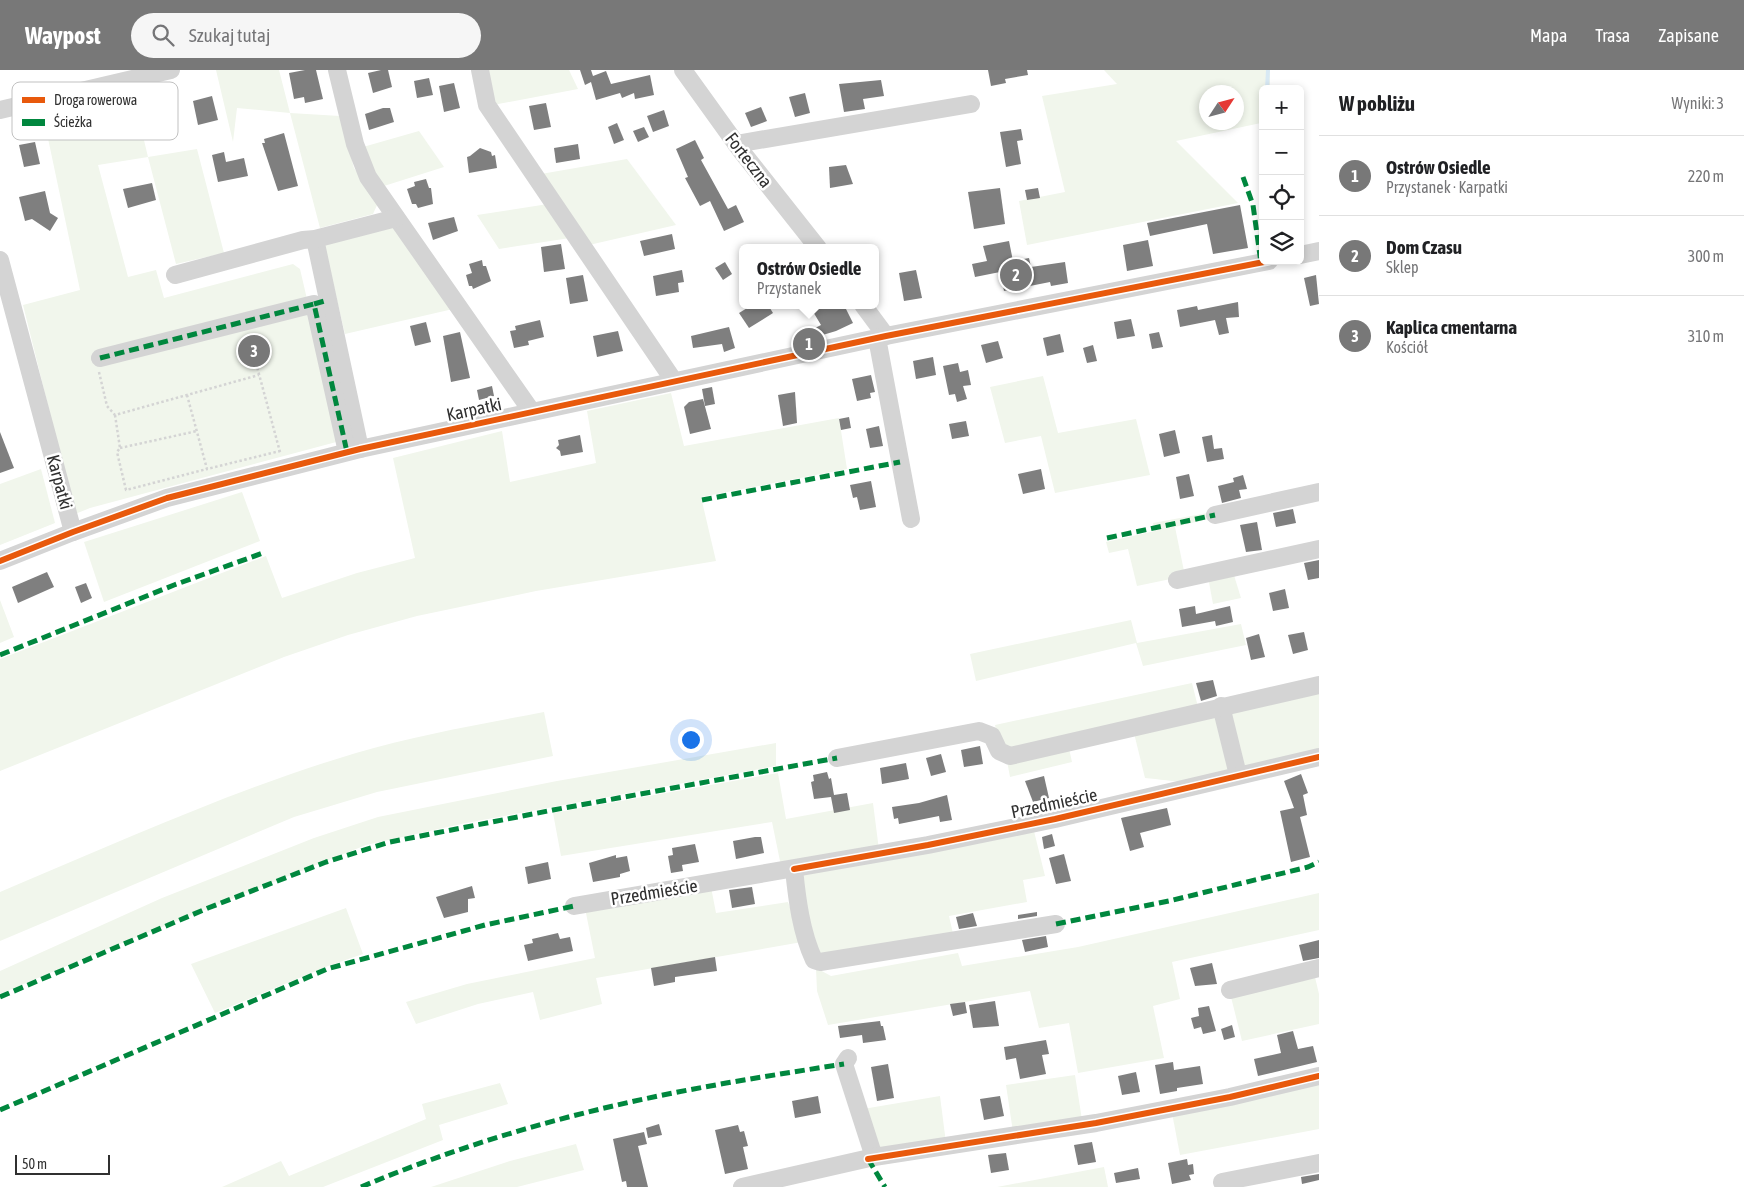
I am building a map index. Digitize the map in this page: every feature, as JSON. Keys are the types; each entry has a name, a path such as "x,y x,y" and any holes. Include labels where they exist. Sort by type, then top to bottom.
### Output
{"street":[{"path":"119,82 170,70"},
{"name":"Karpatki","path":"337,70 360,162 396,218 532,412"},
{"path":"480,70 487,105 674,381"},
{"name":"Forteczna","path":"683,70 736,144 815,244"},
{"path":"736,144 971,104"},
{"path":"175,275 303,240 315,239 396,218"},
{"path":"315,239 321,302 354,451"},
{"path":"1304,254 1319,251"},
{"name":"Karpatki","path":"0,260 73,532 167,498 354,451 882,337 1259,263"},
{"path":"100,358 321,302"},
{"path":"865,309 882,337 911,519"},
{"path":"1215,515 1319,492"},
{"path":"0,561 73,532"},
{"path":"1177,580 1319,549"},
{"path":"837,758 979,731 992,736 999,751 1010,756 1319,684"},
{"path":"1221,706 1238,775"},
{"name":"Przedmieście","path":"574,906 928,845 1055,818 1319,757"},
{"path":"794,869 797,900 810,952 814,960 820,962 1056,924"},
{"path":"1230,990 1319,968"},
{"path":"848,1058 844,1064 871,1158"},
{"path":"742,1187 871,1158 1096,1123 1230,1097 1319,1076"},
{"path":"1222,1182 1319,1163"}],"path":[{"path":"100,358 99,373 106,406 115,415 120,448 117,452 126,490 280,452 256,364"},
{"path":"115,415 259,375"},
{"path":"188,395 207,469"},
{"path":"120,448 197,431"}],"shaded area":[{"path":"216,70 279,70 290,113 237,108 233,142"},
{"path":"487,70 569,70 578,89 493,105"},
{"path":"1104,70 1270,70 1270,85 1259,85 1259,123 1244,127 1244,85 1199,85 1199,130 1228,130 1176,141 1238,203 1027,245 1019,201 1065,192 1042,96 1117,84"},
{"path":"290,113 340,116 354,168 378,203 373,214 320,228"},
{"path":"419,131 444,167 384,186 366,161 363,147"},
{"path":"48,140 144,140 148,157 98,165 128,277 156,270 164,298 293,264 300,269 340,441 90,508 75,514 23,305 80,290"},
{"path":"197,149 224,253 176,264 148,157"},
{"path":"627,159 676,225 589,245 541,174"},
{"path":"548,204 570,238 499,249 477,215"},
{"path":"1259,210 1259,253 1258,253"},
{"path":"395,227 453,309 345,334 324,245"},
{"path":"1043,376 1058,433 1136,419 1150,475 1055,493 1041,436 1005,443 990,387"},
{"path":"671,393 684,446 839,418 847,469 701,497 716,561 536,591 417,616 348,635 284,657 0,771 0,659 266,556 282,598 357,573 415,558 393,458 502,431 510,482 596,463 587,411"},
{"path":"41,469 55,523 0,545 0,484"},
{"path":"242,492 260,541 104,602 84,542"},
{"path":"1207,513 1208,519 1175,527 1185,576 1137,586 1128,549 1109,553 1106,542 1155,531 1153,523"},
{"path":"1233,572 1241,598 1213,604 1208,577"},
{"path":"0,600 14,637 0,643"},
{"path":"1131,620 1137,643 1241,624 1246,645 1143,666 1136,643 976,681 970,654"},
{"path":"1192,683 1198,707 1007,752 1000,745 995,725"},
{"path":"1319,689 1319,754 1250,769 1242,765 1231,712"},
{"path":"544,712 553,756 377,792 294,817 0,941 0,892 140,832 225,798 356,753 426,735"},
{"path":"1210,713 1218,718 1230,767 1212,779 1201,781 1190,782 1145,778 1133,729"},
{"path":"776,743 776,766 466,823 366,845 0,994 0,971 162,898 314,838 378,817 557,781"},
{"path":"1068,744 1072,762 1010,777 1007,761"},
{"path":"778,773 786,819 873,803 879,850 781,866 772,822 561,856 553,813"},
{"path":"1033,827 1045,876 1023,880 1027,902 949,916 954,938 817,954 800,879 807,871"},
{"path":"711,887 716,913 788,902 802,942 596,978 602,1004 540,1020 533,992 478,1004 416,1024 406,1002 467,984 595,958 585,908"},
{"path":"1319,893 1319,930 1172,962 1180,999 1153,1006 1164,1058 1078,1073 1069,1023 1039,1028 1030,991 828,1025 817,991 816,968 831,976 958,953 962,966 1078,947"},
{"path":"346,908 363,954 328,966 215,1013 191,964"},
{"path":"1314,973 1319,994 1319,1024 1242,1041 1230,993"},
{"path":"1075,1075 1082,1120 1013,1132 1006,1085"},
{"path":"1319,1081 1319,1129 1180,1155 1172,1113"},
{"path":"500,1083 508,1104 439,1125 443,1140 323,1187 222,1187 281,1161 289,1176 426,1119 422,1104"},
{"path":"940,1096 946,1143 884,1151 873,1142 863,1109"},
{"path":"576,1144 584,1170 517,1187 431,1187 510,1161"},
{"path":"1104,1167 1108,1187 997,1187"}],"building":[{"path":"316,70 323,99 305,103 304,97 294,99 289,73"},
{"path":"388,70 392,87 373,93 368,73"},
{"path":"580,70 591,70 593,76 606,71 611,84 650,75 654,95 635,99 634,93 622,98 620,93 596,100 591,82 585,85"},
{"path":"988,70 1027,70 1028,75 1005,79 1006,83 991,86"},
{"path":"429,78 433,95 417,98 414,81"},
{"path":"881,80 884,96 863,99 865,109 844,112 839,84"},
{"path":"454,83 460,108 444,112 439,86"},
{"path":"805,93 810,113 795,117 789,97"},
{"path":"212,96 218,120 198,125 193,101"},
{"path":"546,103 551,127 534,130 529,106"},
{"path":"761,107 767,121 751,127 745,113"},
{"path":"383,108 390,108 394,122 369,130 365,114"},
{"path":"664,110 669,126 653,132 647,116"},
{"path":"617,123 624,140 614,144 608,127"},
{"path":"644,127 649,137 638,142 633,131"},
{"path":"1021,129 1023,140 1017,141 1021,164 1006,167 1000,132"},
{"path":"284,133 298,186 278,191 262,143 265,143 264,139"},
{"path":"695,140 704,158 701,160 728,209 736,205 744,222 724,231 710,201 700,206 685,178 688,177 676,149"},
{"path":"35,142 40,164 24,167 19,145"},
{"path":"578,144 580,159 556,163 554,148"},
{"path":"480,148 491,152 492,156 495,155 497,168 469,173 467,157"},
{"path":"224,152 226,162 244,158 248,176 218,182 212,155"},
{"path":"846,165 853,184 830,188 829,167"},
{"path":"426,179 429,188 431,188 433,204 418,208 416,204 412,204 407,189 415,186 414,182"},
{"path":"152,183 156,200 128,208 123,189"},
{"path":"1000,188 1005,224 974,229 968,192"},
{"path":"1038,188 1040,198 1027,200 1025,190"},
{"path":"45,191 50,213 58,218 50,231 32,219 25,221 19,197"},
{"path":"1240,205 1248,248 1213,254 1207,224 1150,236 1147,223"},
{"path":"454,217 458,231 433,240 428,223"},
{"path":"672,234 675,249 644,256 640,241"},
{"path":"1148,240 1153,266 1127,271 1123,245"},
{"path":"1009,241 1013,261 1029,258 1031,267 1065,262 1068,283 1051,286 1050,282 1004,291 1000,272 975,277 972,264 987,261 983,246"},
{"path":"561,244 565,269 544,272 541,247"},
{"path":"482,260 491,281 473,289 472,286 469,286 466,275 472,273 469,264"},
{"path":"725,262 732,274 723,280 715,268"},
{"path":"682,270 684,282 678,283 679,292 656,296 653,276"},
{"path":"916,270 922,298 904,301 899,273"},
{"path":"583,275 588,301 570,304 566,278"},
{"path":"1316,275 1319,304 1310,306 1304,278"},
{"path":"1238,302 1239,317 1226,318 1229,333 1219,335 1215,320 1180,327 1177,310 1197,306 1198,310"},
{"path":"746,309 770,309 773,313 749,328 739,313"},
{"path":"811,309 846,309 853,323 836,331 806,340 803,334 821,325"},
{"path":"1131,319 1135,336 1117,339 1114,322"},
{"path":"540,320 544,337 528,341 529,345 514,348 510,331 516,330 515,326"},
{"path":"426,322 431,342 415,346 410,326"},
{"path":"729,327 735,348 724,352 722,344 693,348 691,336"},
{"path":"618,331 623,351 597,357 593,336"},
{"path":"460,332 470,378 451,382 443,336"},
{"path":"1159,332 1163,347 1152,349 1149,334"},
{"path":"1060,334 1064,352 1047,356 1043,338"},
{"path":"998,341 1003,358 986,363 981,345"},
{"path":"1093,345 1097,361 1087,363 1083,348"},
{"path":"933,357 936,375 916,379 913,361"},
{"path":"958,363 960,372 968,370 971,385 963,386 967,399 957,402 955,394 949,395 943,366"},
{"path":"871,375 875,392 870,393 871,398 857,401 852,379"},
{"path":"492,386 494,396 479,400 477,390"},
{"path":"712,387 715,404 705,406 702,389"},
{"path":"795,392 797,423 783,426 778,395"},
{"path":"703,399 711,429 690,434 684,407 689,402"},
{"path":"849,417 851,428 841,430 839,419"},
{"path":"966,421 969,436 952,439 949,424"},
{"path":"879,426 883,446 870,448 866,429"},
{"path":"1175,430 1180,453 1164,457 1159,434"},
{"path":"0,432 14,468 0,473"},
{"path":"580,435 583,452 561,456 560,451 556,448 559,445 558,440"},
{"path":"1212,435 1214,449 1222,448 1224,459 1207,462 1202,437"},
{"path":"1041,469 1045,489 1023,494 1018,474"},
{"path":"1189,474 1194,496 1180,499 1176,477"},
{"path":"1243,475 1247,489 1239,490 1241,498 1222,503 1218,486 1234,482 1233,478"},
{"path":"871,481 876,507 860,510 857,497 853,498 850,485"},
{"path":"1293,509 1296,523 1276,527 1273,513"},
{"path":"1257,522 1262,550 1246,552 1240,525"},
{"path":"1319,560 1319,578 1308,580 1304,563"},
{"path":"47,572 54,587 18,603 12,587"},
{"path":"86,583 92,598 81,603 75,587"},
{"path":"1285,589 1289,608 1273,611 1269,593"},
{"path":"1195,606 1196,614 1230,606 1233,622 1216,626 1215,621 1182,627 1179,609"},
{"path":"1304,632 1308,650 1293,654 1288,635"},
{"path":"1259,634 1265,657 1251,660 1246,638"},
{"path":"1213,680 1217,696 1201,701 1196,683"},
{"path":"980,746 983,764 964,767 961,750"},
{"path":"941,754 946,772 931,776 926,758"},
{"path":"906,763 909,779 882,784 880,768"},
{"path":"827,772 829,779 831,778 834,795 847,793 850,810 834,813 831,797 814,799 811,782 814,781 813,775"},
{"path":"1301,774 1308,793 1303,795 1307,815 1300,817 1310,857 1291,862 1280,811 1294,808 1284,781"},
{"path":"1044,776 1049,798 1033,802 1025,781"},
{"path":"947,795 952,820 940,822 939,816 899,824 898,818 894,819 892,807 919,803"},
{"path":"1167,808 1171,825 1140,833 1144,847 1130,851 1121,818"},
{"path":"1052,834 1055,846 1044,849 1042,837"},
{"path":"761,837 764,853 736,859 733,841"},
{"path":"695,844 699,862 682,865 683,871 671,873 668,856 673,855 672,848"},
{"path":"1064,854 1071,881 1056,884 1049,858"},
{"path":"616,855 616,858 627,856 630,871 620,874 620,877 593,882 589,863"},
{"path":"548,862 551,879 528,884 525,867"},
{"path":"472,886 475,898 468,899 468,912 444,918 436,897"},
{"path":"752,887 755,904 732,908 729,890"},
{"path":"1037,912 1037,916 1018,919 1018,915"},
{"path":"973,913 977,926 959,929 956,917"},
{"path":"558,933 560,939 570,937 573,951 528,961 524,945 533,943 532,939"},
{"path":"1046,936 1048,947 1025,952 1022,940"},
{"path":"1319,940 1319,958 1303,961 1299,945"},
{"path":"715,957 717,971 675,977 675,982 654,986 651,968"},
{"path":"1212,963 1217,984 1195,986 1190,968"},
{"path":"995,1001 999,1026 973,1028 969,1005"},
{"path":"965,1002 967,1013 953,1016 950,1004"},
{"path":"1209,1006 1216,1031 1203,1034 1201,1027 1194,1029 1191,1018 1199,1016 1198,1008"},
{"path":"880,1021 886,1040 863,1043 862,1035 840,1038 838,1026"},
{"path":"1232,1025 1235,1037 1224,1040 1221,1029"},
{"path":"1293,1031 1298,1049 1313,1046 1317,1062 1258,1076 1254,1059 1281,1053 1277,1035"},
{"path":"1046,1040 1049,1054 1042,1055 1046,1074 1020,1079 1016,1058 1006,1060 1004,1047"},
{"path":"1173,1062 1174,1070 1200,1066 1203,1084 1177,1088 1177,1091 1160,1094 1155,1065"},
{"path":"888,1064 894,1098 877,1101 871,1067"},
{"path":"1136,1072 1140,1092 1122,1095 1118,1076"},
{"path":"818,1096 821,1113 795,1118 792,1101"},
{"path":"1000,1096 1004,1116 984,1120 980,1099"},
{"path":"659,1124 662,1135 648,1138 646,1128"},
{"path":"738,1125 740,1132 744,1131 748,1146 743,1147 748,1169 725,1174 715,1130"},
{"path":"644,1132 647,1144 638,1146 648,1187 627,1187 626,1181 622,1182 613,1139"},
{"path":"1092,1142 1096,1162 1078,1165 1074,1145"},
{"path":"1006,1153 1009,1170 991,1173 988,1155"},
{"path":"1187,1159 1188,1165 1193,1164 1194,1174 1189,1175 1191,1180 1172,1184 1168,1163"},
{"path":"1138,1168 1140,1179 1116,1183 1114,1173"},
{"path":"1319,1174 1319,1180 1302,1184 1301,1177"}],"waterway":[{"path":"1267,85 1268,70"}],"marked path":[{"path":"1243,177 1253,205 1259,248"},
{"path":"314,304 328,300"},
{"path":"100,358 314,304 347,452"},
{"path":"702,500 900,462"},
{"path":"1107,538 1215,515"},
{"path":"0,655 174,585 263,553"},
{"path":"0,997 208,908 326,862 390,842 837,758"},
{"path":"1056,924 1169,901 1308,867 1319,862"},
{"path":"0,1110 327,969 485,925 574,906"},
{"path":"361,1187 454,1152 517,1131 581,1114 699,1088 844,1064"},
{"path":"868,1159 885,1187"}],"cycle path":[{"path":"0,561 167,498 360,449 886,336 1259,263"},
{"path":"794,869 928,845 1055,819 1319,757"},
{"path":"868,1159 1096,1123 1230,1097 1319,1076"}],"place":[{"name":"Dom Czasu","path":"1016,275"},
{"name":"Ostrów Osiedle","path":"809,344"},
{"name":"Kaplica cmentarna","path":"254,351"}]}
